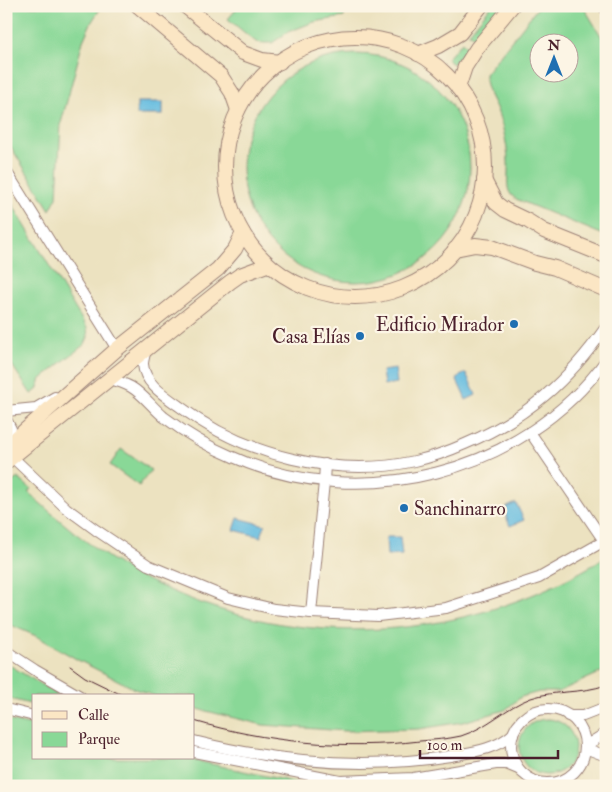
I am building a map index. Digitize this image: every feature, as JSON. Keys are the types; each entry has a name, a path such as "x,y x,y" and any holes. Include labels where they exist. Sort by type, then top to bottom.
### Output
{"street":[{"path":"138,6 221,76 232,93 238,110"},
{"path":"185,6 243,53 262,60 280,62"},
{"path":"418,54 438,46 460,33 481,6"},
{"path":"458,88 465,67 477,48 512,6"},
{"path":"603,6 606,10"},
{"path":"373,39 387,42 418,54 445,74 458,88 467,101 480,130 485,160 484,180 473,222 441,264 415,282 381,294 363,296 334,295 307,288 268,265 243,233 230,204 225,160 228,139 238,110 253,86 280,62 310,46 330,40 373,39"},
{"path":"6,171 117,349"},
{"path":"484,180 496,203 505,210 544,231 606,256"},
{"path":"9,452 96,367 218,268 235,249 243,233"},
{"path":"455,248 475,245 492,247 535,264 555,268 606,290"},
{"path":"9,452 109,379 235,278 251,270 268,265"},
{"path":"146,349 143,364 147,377 159,391 196,419 241,443 264,452 297,460 363,467 414,462 440,455 499,428 538,402 574,367 606,326"},
{"path":"109,379 132,387 184,431 232,457 278,473 324,482 381,482 432,474 480,458 530,432 581,389 606,360"},
{"path":"6,411 27,410 42,405 96,367"},
{"path":"6,419 11,429 9,452"},
{"path":"9,452 66,508 148,565 228,598 274,609 311,613 378,616 446,608 539,578 605,541 530,432"},
{"path":"311,613 324,482 324,464"},
{"path":"6,651 77,694"},
{"path":"568,716 583,716 606,707"},
{"path":"6,709 32,716"},
{"path":"195,741 236,751 293,760 344,764 388,764 472,752 492,747 504,742 526,717 540,710 554,710 568,716 578,726 584,739 585,747 578,768 567,778 554,783 534,783 518,769 506,764 413,778 340,781"},
{"path":"585,747 606,732"},
{"path":"513,734 511,741 512,756 518,769"},
{"path":"585,747 606,756"},
{"path":"195,752 340,781 356,786"}],"green space":[{"path":"6,6 102,6 91,23 83,41 61,123 57,197 50,210 6,139"},
{"path":"239,6 345,6 344,17 314,22 288,32 272,43 262,43 256,42 228,19"},
{"path":"491,6 501,6 475,38 469,33"},
{"path":"539,6 583,6 606,44 606,236 512,196 508,186 506,140 485,79 485,74"},
{"path":"462,42 468,48 453,64 447,59"},
{"path":"345,54 367,54 389,59 410,67 437,87 457,114 468,146 470,168 468,190 457,222 437,249 410,269 389,277 367,282 345,282 323,277 302,269 275,249 255,222 247,201 242,179 242,157 247,135 255,114 275,87 302,67 323,59"},
{"path":"6,194 87,328 88,337 85,344 41,379 37,390 31,394 6,356"},
{"path":"121,449 151,470 139,486 110,465"},
{"path":"18,478 31,489 28,492 96,549 147,580 227,612 282,624 338,630 394,628 450,620 504,605 556,584 606,557 606,670 558,692 539,692 521,697 505,710 463,722 419,729 345,731 263,725 195,708 195,694 149,694 135,689 36,636 6,623 6,486"},
{"path":"6,663 57,694 32,694 32,704 6,698"},
{"path":"547,719 558,721 567,727 573,736 575,747 573,758 567,767 558,773 547,775 536,773 527,767 521,758 519,747 521,736 527,727 536,721"},
{"path":"6,720 32,726 32,760 193,760 312,786 6,786"}],"water":[{"path":"137,102 163,102 163,115 137,115"},
{"path":"395,369 397,383 384,385 382,371"},
{"path":"466,373 476,395 466,400 456,378"},
{"path":"516,503 524,520 510,526 503,509"},
{"path":"238,518 265,525 261,537 234,530"},
{"path":"386,537 400,537 402,555 387,556"}],"tram line":[{"path":"70,666 85,677 120,694"},
{"path":"195,721 277,739 334,744 391,744 461,736 531,698 587,690 606,685"}],"place":[{"name":"Edificio Mirador","path":"514,324"},
{"name":"Casa Elías","path":"360,336"},
{"name":"Sanchinarro","path":"404,508"}]}
